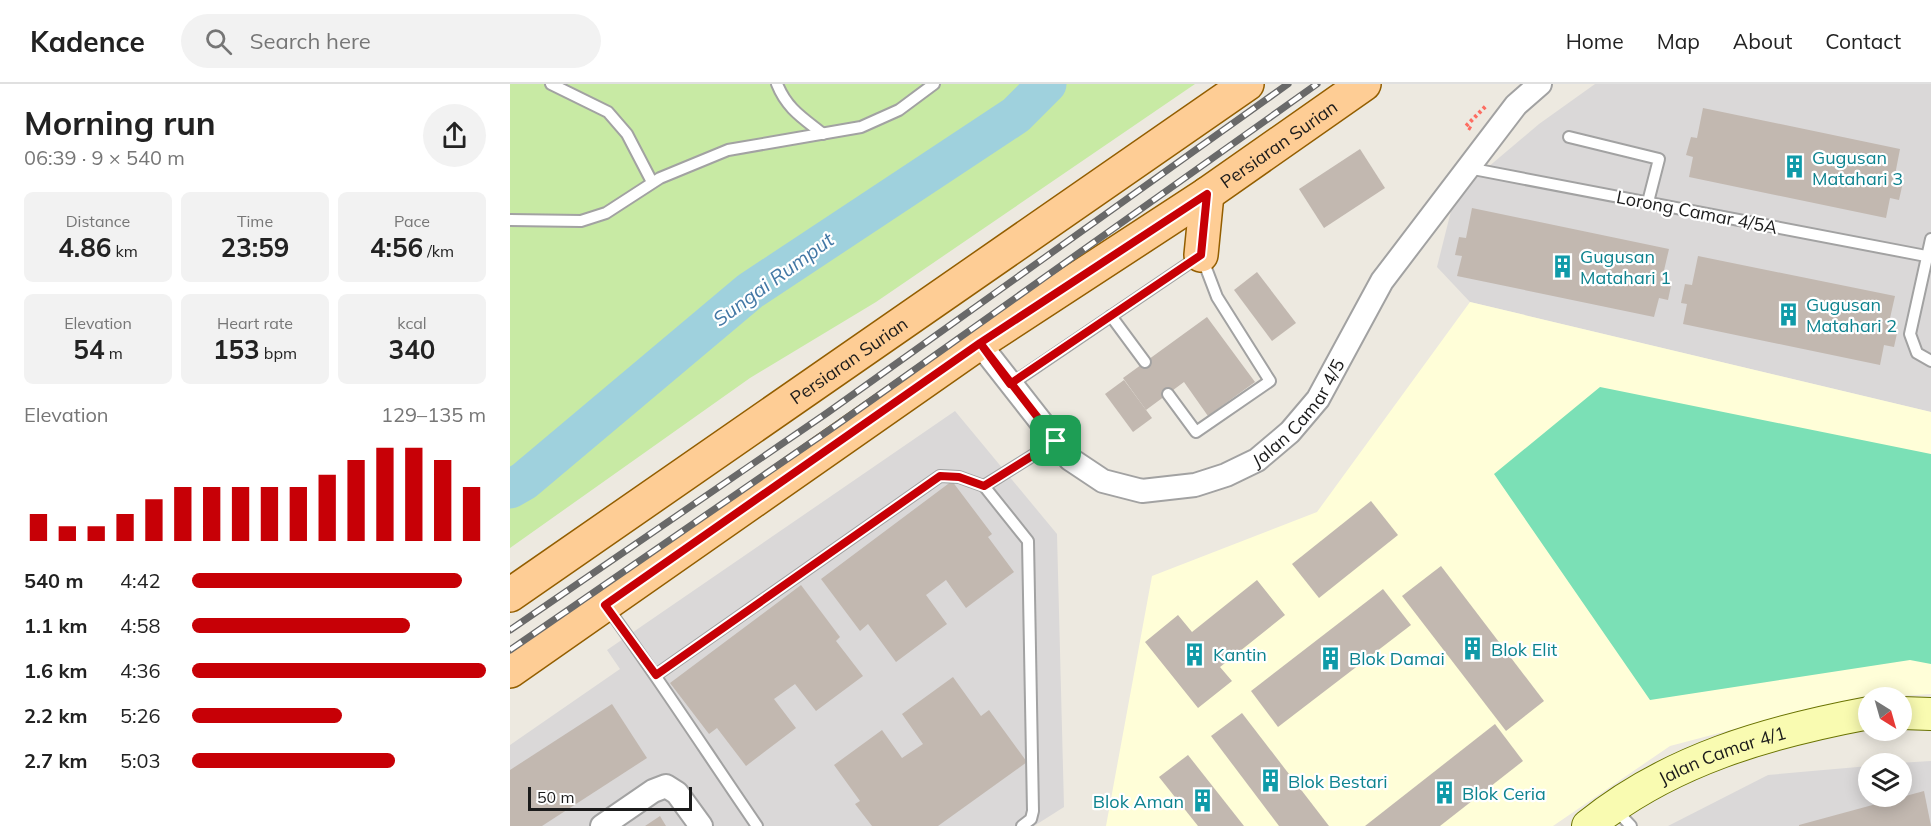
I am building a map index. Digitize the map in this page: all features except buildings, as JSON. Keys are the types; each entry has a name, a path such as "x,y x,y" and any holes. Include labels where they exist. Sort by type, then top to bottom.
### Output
{"main road":[{"name":"Persiaran Surian","path":"510,595 1247,84"},
{"name":"Persiaran Surian","path":"510,671 980,343 1207,194 1364,84"},
{"path":"1201,255 1207,194"}],"street":[{"name":"Jalan Camar 4/5","path":"980,343 1070,459 1103,481 1142,491 1195,485 1226,475 1257,460 1290,432 1318,399 1382,281 1516,105 1540,84"},
{"path":"1912,713 1931,714"},
{"name":"Jalan Camar 4/1","path":"1588,826 1622,816 1710,754 1795,727 1858,715"},
{"path":"602,826 653,791 666,786 677,793 701,826"}],"lane":[{"path":"551,84 608,112 627,134 652,182"},
{"path":"777,84 783,100 796,114 823,134"},
{"path":"510,220 581,221 606,213 652,182 728,150 861,127 898,110 933,84"},
{"path":"1569,137 1659,159 1648,202"},
{"name":"Lorong Camar 4/5A","path":"1468,168 1926,256"},
{"path":"1931,240 1910,333 1917,353 1931,361"},
{"path":"1010,384 1201,255 1217,297 1270,381 1196,432 1168,394"},
{"path":"1111,316 1145,362"},
{"path":"984,486 1056,441"},
{"path":"656,675 940,476 959,477 984,486 1028,541 1034,811 1031,819 1022,826"},
{"path":"605,605 656,675 681,717 757,826"}],"shaded area":[{"path":"1595,84 1931,84 1931,412 1470,302 1437,267 1455,195 1539,124"},
{"path":"1470,302 1931,412 1931,694 1912,695 1912,687 1858,687 1858,702 1826,705 1670,746 1553,826 1106,826 1152,576 1317,512"},
{"path":"955,411 1057,534 1064,807 1034,826 510,826 510,745 620,669 607,650"},
{"path":"1931,761 1931,826 1668,826 1768,775 1858,767 1858,807 1912,807 1912,762"}],"green space":[{"path":"510,84 1195,84 876,302 750,378 510,548"},
{"path":"1600,387 1931,454 1931,664 1910,660 1650,700 1494,474"}],"waterway":[{"name":"Sungai Rumput","path":"510,489 524,481 750,291 1016,115 1047,84"}],"railway":[{"path":"510,630 827,413 1288,84"},
{"path":"510,650 838,424 1317,84"}],"place":[{"name":"Gugusan Matahari 3","path":"1794,167"},
{"name":"Gugusan Matahari 1","path":"1562,266"},
{"name":"Gugusan Matahari 2","path":"1788,314"},
{"name":"Blok Elit","path":"1473,649"},
{"name":"Kantin","path":"1195,654"},
{"name":"Blok Damai","path":"1331,658"},
{"name":"Blok Bestari","path":"1270,781"},
{"name":"Blok Ceria","path":"1444,793"},
{"name":"Blok Aman","path":"1202,801"}],"route":[{"path":"1056,441 984,486 959,477 940,476 656,675 605,605 980,343 1010,384 1201,255 1207,194 980,343 1010,384 1056,441"}]}
